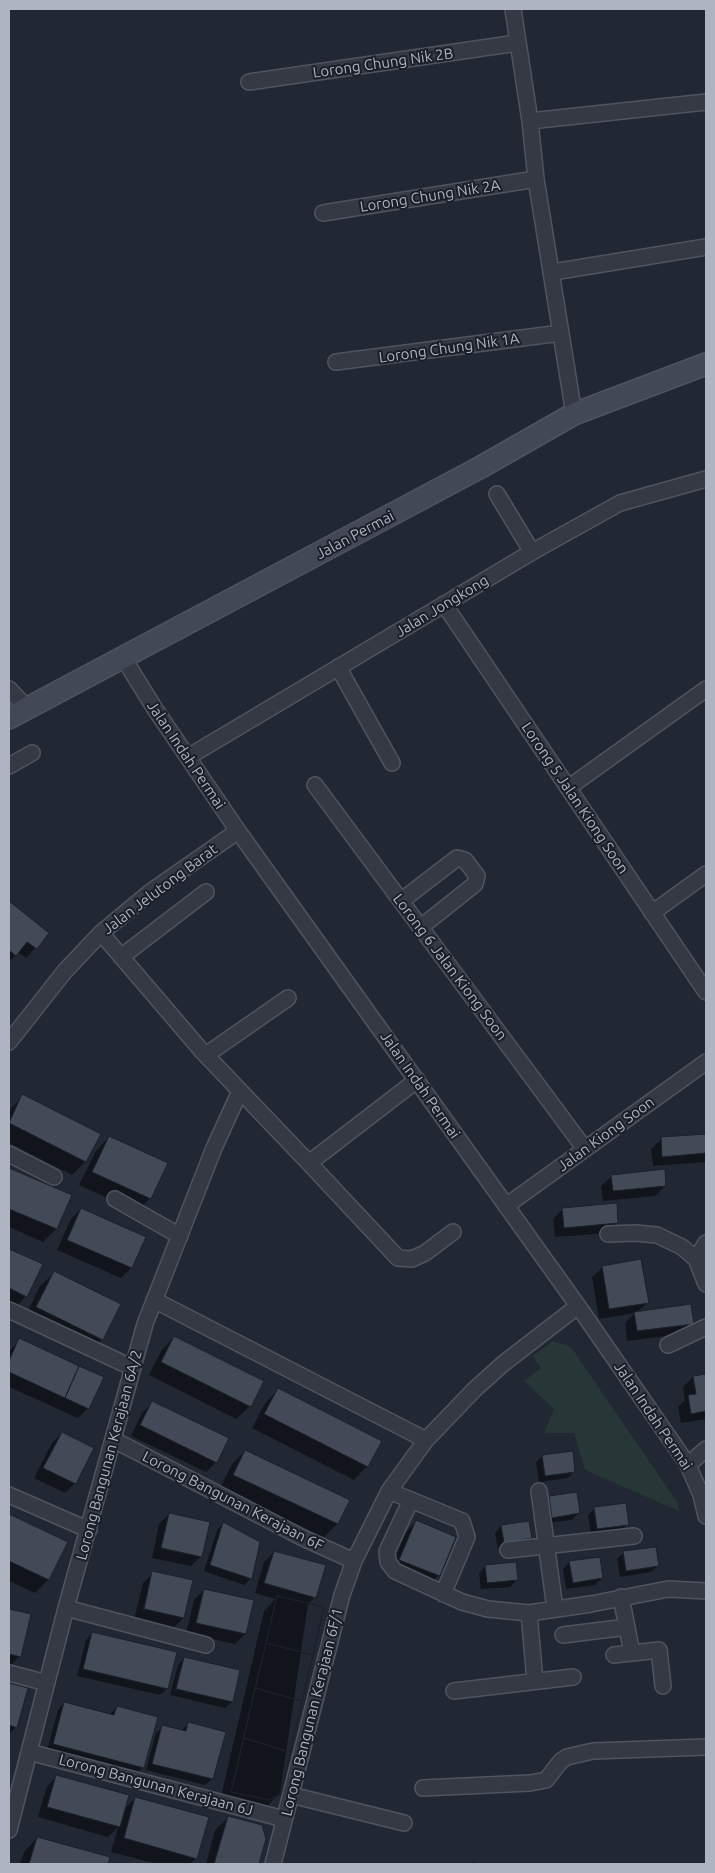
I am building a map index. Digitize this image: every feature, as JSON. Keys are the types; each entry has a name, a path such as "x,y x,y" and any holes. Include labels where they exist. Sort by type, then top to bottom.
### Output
{"street":[{"path":"513,9 530,121 536,179 553,272 574,414"},
{"name":"Lorong Chung Nik 2B","path":"249,82 517,43"},
{"path":"530,121 706,102"},
{"name":"Lorong Chung Nik 2A","path":"323,213 536,179"},
{"path":"553,272 706,247"},
{"name":"Lorong Chung Nik 1A","path":"336,362 561,333"},
{"name":"Jalan Permai","path":"9,718 124,659 472,472 574,414 706,364"},
{"name":"Jalan Jongkong","path":"188,757 532,552 620,503 706,479"},
{"path":"497,494 532,552"},
{"name":"Lorong 5 Jalan Kiong Soon","path":"444,604 706,992"},
{"name":"Jalan Indah Permai","path":"124,659 154,709 238,831 578,1306 688,1464 701,1495 706,1516"},
{"path":"338,667 392,763"},
{"path":"9,689 28,709"},
{"path":"568,788 706,689"},
{"path":"9,766 32,754"},
{"name":"Lorong 6 Jalan Kiong Soon","path":"315,785 585,1150"},
{"name":"Jalan Jelutong Barat","path":"9,1042 66,971 101,933 149,893 238,831"},
{"path":"401,901 457,858 465,860 477,876 476,884 421,928"},
{"path":"652,913 706,874"},
{"path":"121,957 206,892"},
{"path":"101,933 206,1055 398,1258 412,1259 425,1253 453,1232"},
{"path":"206,1055 288,998"},
{"name":"Jalan Kiong Soon","path":"506,1206 706,1062"},
{"path":"309,1163 417,1080"},
{"name":"Lorong Bangunan Kerajaan 6A/2","path":"9,1830 66,1608 133,1368 154,1300 214,1148 240,1091"},
{"path":"9,1154 54,1177"},
{"path":"115,1199 180,1236"},
{"path":"608,1234 635,1233 657,1236 682,1246 696,1259 706,1284"},
{"path":"696,1259 706,1243"},
{"path":"154,1300 426,1440"},
{"name":"Lorong Bangunan Kerajaan 6F/1","path":"273,1864 342,1595 354,1561 389,1492 426,1440 475,1389 504,1363 578,1306"},
{"path":"9,1310 133,1368"},
{"path":"668,1345 706,1327"},
{"name":"Lorong Bangunan Kerajaan 6F","path":"114,1440 305,1539 354,1561"},
{"path":"688,1464 706,1449"},
{"path":"539,1490 556,1609"},
{"path":"389,1492 462,1521 467,1537 443,1594"},
{"path":"9,1496 89,1530"},
{"path":"411,1500 387,1551 388,1562 395,1571 443,1594 488,1609 529,1613 668,1589 706,1591"},
{"path":"508,1550 547,1548 634,1536"},
{"path":"621,1597 632,1652"},
{"path":"66,1608 206,1646"},
{"path":"529,1613 535,1681"},
{"path":"563,1634 627,1627"},
{"path":"614,1655 659,1650 663,1686"},
{"path":"9,1672 47,1683"},
{"path":"454,1691 573,1677"},
{"path":"423,1788 530,1783 546,1780 561,1761 567,1757 593,1751 706,1747"},
{"name":"Lorong Bangunan Kerajaan 6J","path":"29,1752 284,1819"},
{"path":"291,1795 404,1823"}],"shaded area":[{"path":"553,1341 571,1347 677,1502 679,1511 585,1470 574,1433 544,1433 554,1409 524,1381 541,1368 533,1356"}],"building":[{"path":"9,901 49,933 37,949 27,942 16,956 9,950"},
{"path":"22,1094 101,1134 86,1162 9,1123"},
{"path":"706,1134 706,1153 662,1157 661,1137"},
{"path":"109,1136 168,1163 151,1199 92,1172"},
{"path":"9,1168 72,1195 57,1229 9,1209"},
{"path":"665,1169 666,1186 613,1191 611,1175"},
{"path":"617,1203 618,1223 564,1228 562,1208"},
{"path":"81,1208 146,1237 132,1268 67,1240"},
{"path":"9,1249 43,1264 27,1297 9,1288"},
{"path":"641,1259 649,1303 609,1309 602,1266"},
{"path":"54,1271 121,1304 103,1340 36,1307"},
{"path":"691,1304 694,1324 637,1331 634,1312"},
{"path":"174,1336 264,1381 251,1407 161,1362"},
{"path":"19,1338 79,1366 65,1398 9,1372 9,1361"},
{"path":"79,1366 104,1377 89,1409 65,1398"},
{"path":"706,1374 706,1411 691,1414 688,1395 696,1394 693,1376"},
{"path":"278,1388 382,1441 368,1467 264,1414"},
{"path":"152,1401 229,1438 217,1463 140,1425"},
{"path":"62,1432 94,1448 76,1484 43,1468"},
{"path":"245,1450 350,1500 338,1524 233,1475"},
{"path":"573,1451 575,1472 545,1476 542,1455"},
{"path":"577,1492 580,1513 552,1518 549,1496"},
{"path":"626,1503 629,1525 597,1529 594,1507"},
{"path":"169,1513 210,1522 202,1557 161,1548"},
{"path":"9,1514 68,1542 49,1580 9,1561"},
{"path":"416,1520 456,1537 440,1576 399,1560"},
{"path":"529,1521 532,1538 504,1543 501,1525"},
{"path":"223,1522 260,1542 252,1579 210,1565"},
{"path":"656,1547 659,1566 626,1571 623,1551"},
{"path":"274,1551 326,1565 316,1598 264,1583"},
{"path":"600,1557 603,1578 573,1583 569,1561"},
{"path":"516,1562 518,1580 487,1583 485,1565"},
{"path":"152,1571 193,1580 184,1618 144,1609"},
{"path":"204,1589 254,1600 246,1634 196,1623"},
{"path":"277,1596 324,1607 281,1794 269,1800 231,1792"},
{"path":"277,1596 324,1607 313,1655 266,1643"},
{"path":"9,1609 31,1614 21,1657 9,1654"},
{"path":"92,1632 177,1652 168,1689 83,1669"},
{"path":"266,1643 313,1655 302,1701 255,1688"},
{"path":"184,1657 240,1670 233,1702 176,1689"},
{"path":"9,1683 28,1688 17,1728 9,1725"},
{"path":"255,1688 302,1701 290,1752 244,1738"},
{"path":"64,1702 114,1715 117,1706 158,1717 144,1768 53,1744"},
{"path":"188,1722 226,1732 213,1779 152,1764 162,1725 186,1731"},
{"path":"244,1738 290,1752 281,1794 269,1800 231,1792"},
{"path":"56,1775 129,1795 120,1827 47,1807"},
{"path":"135,1797 209,1817 197,1859 124,1838"},
{"path":"228,1816 262,1825 266,1839 259,1864 214,1864"},
{"path":"37,1837 110,1857 108,1864 29,1864"}]}
